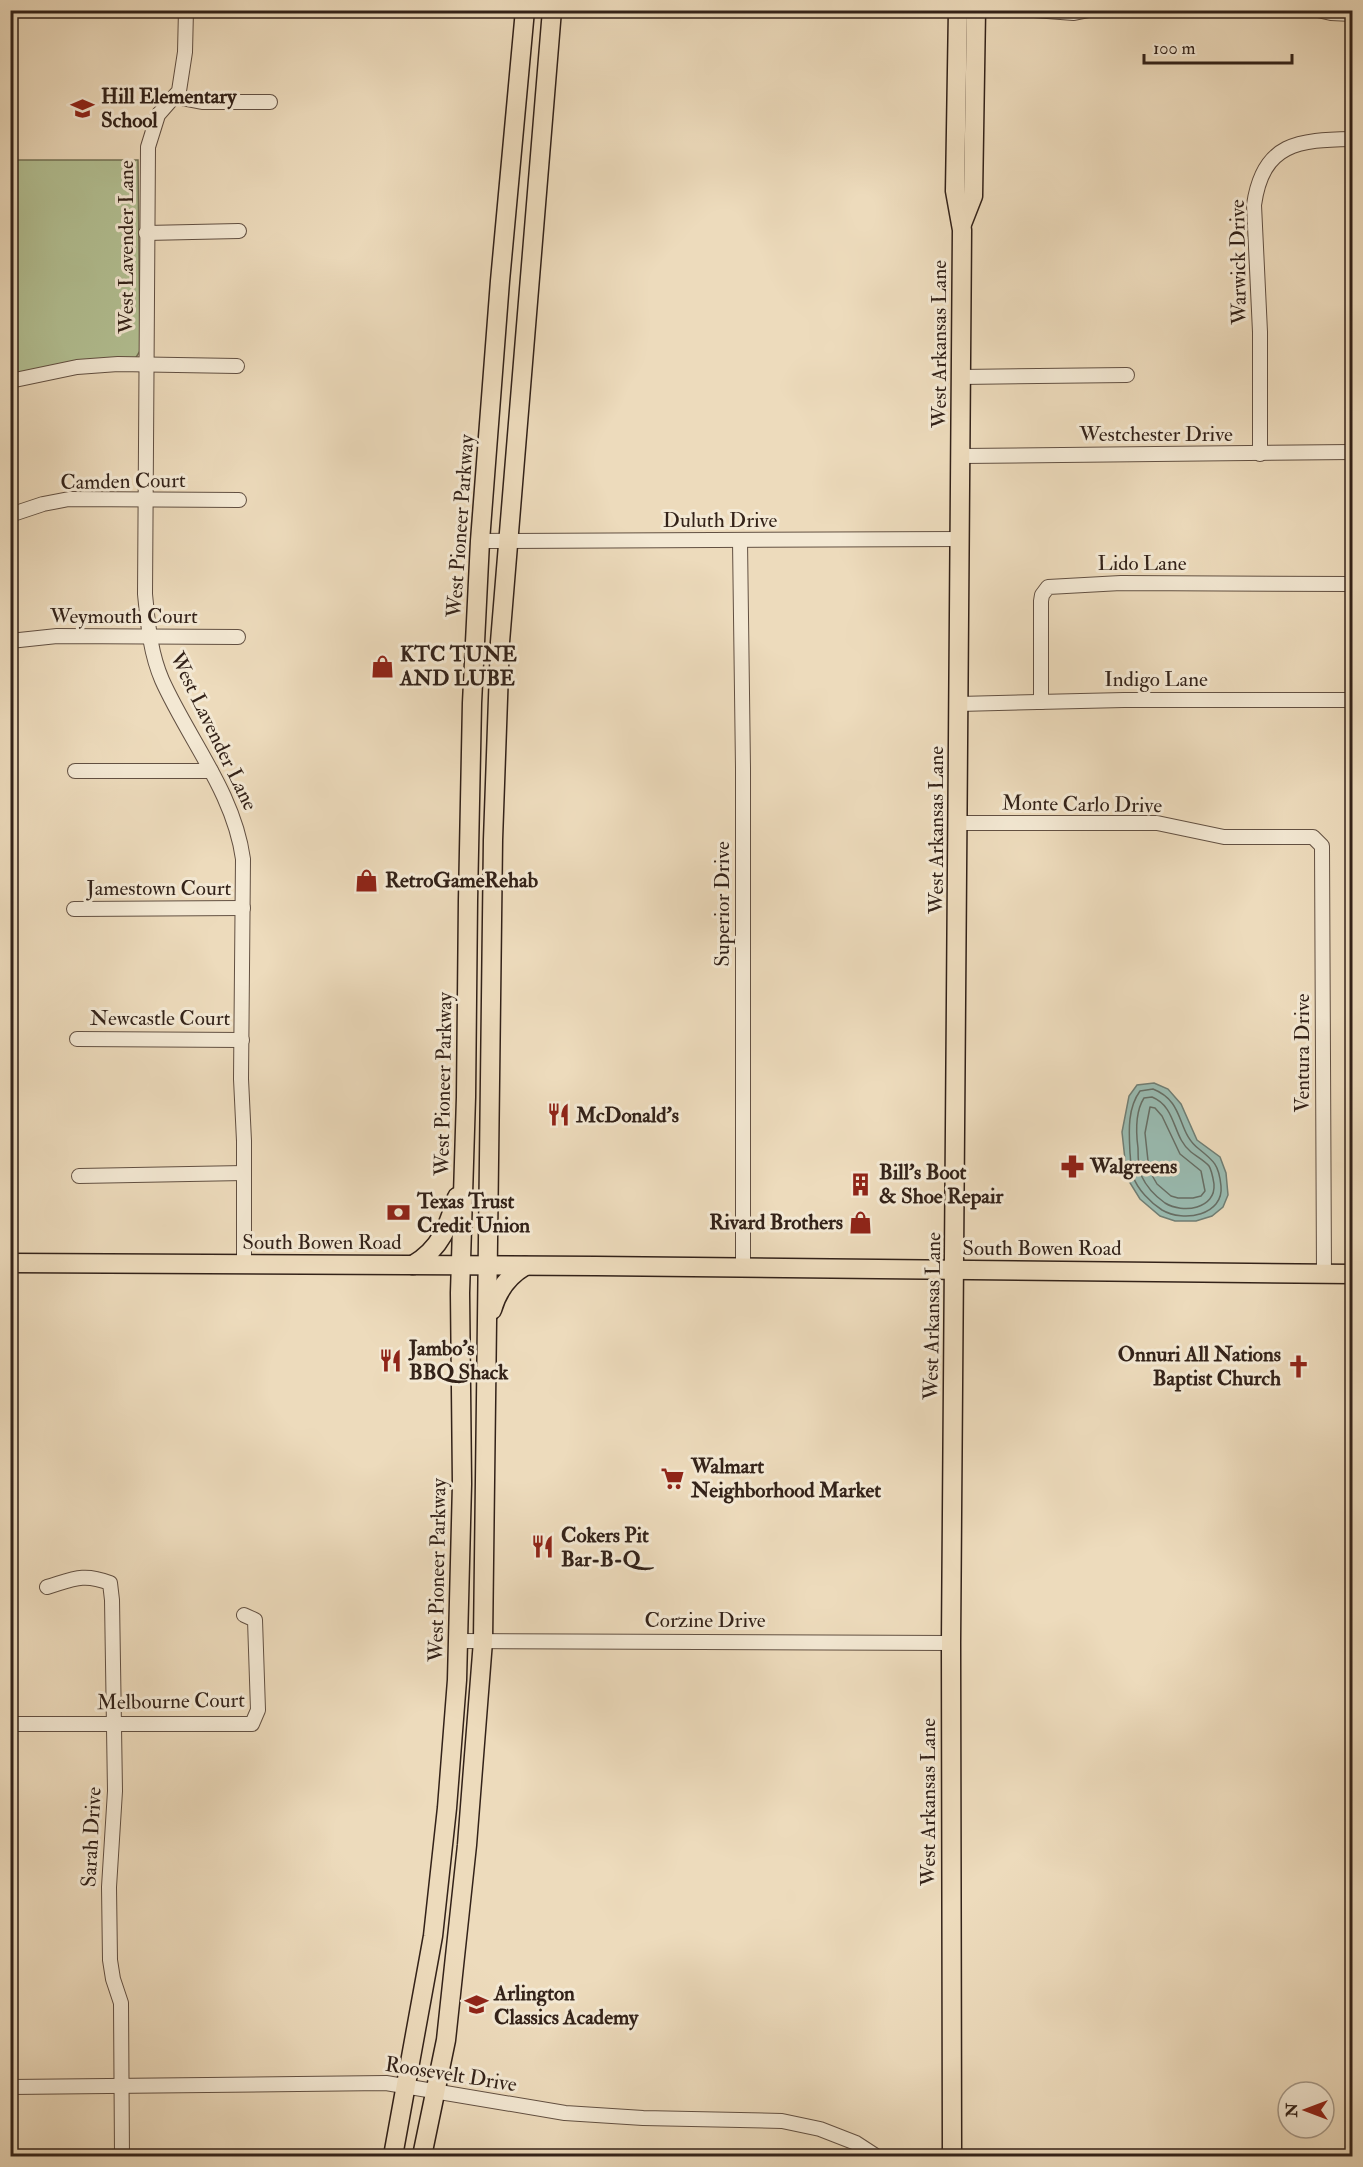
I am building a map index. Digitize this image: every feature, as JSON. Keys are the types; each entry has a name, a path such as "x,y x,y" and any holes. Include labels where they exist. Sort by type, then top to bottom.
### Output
{"main road":[{"name":"West Pioneer Parkway","path":"393,2157 433,1936 447,1808 458,1641 462,1484 461,1266 472,703 480,541 525,10"},
{"path":"422,2157 446,2040 467,1845 483,1641 493,840 500,652 552,10"},
{"name":"West Arkansas Lane","path":"952,2157 951,1643 963,224 955,191 958,10"},
{"name":"West Arkansas Lane","path":"963,224 973,196 976,10"},
{"path":"506,219 534,222"},
{"path":"467,963 492,969"},
{"path":"413,1265 434,1251 442,1238 464,1175"},
{"name":"South Bowen Road","path":"10,1263 1353,1274"},
{"path":"488,1326 495,1299 515,1272 525,1266"}],"street":[{"name":"West Lavender Lane","path":"186,10 185,52 179,91 158,115 148,147 145,594 149,636 162,680 226,798 241,840 243,859 241,1079 244,1264"},
{"path":"1034,10 1074,13 1089,10"},
{"path":"1318,10 1353,14"},
{"path":"176,97 202,102 270,102"},
{"name":"Warwick Drive","path":"1260,454 1260,332 1254,204 1256,192 1260,179 1273,159 1293,146 1305,141 1321,139 1353,139"},
{"path":"146,233 239,231"},
{"path":"10,381 77,367 118,364 237,366"},
{"path":"962,377 1127,375"},
{"name":"Westchester Drive","path":"961,456 1353,452"},
{"name":"Camden Court","path":"10,515 43,504 69,500 239,500"},
{"name":"Duluth Drive","path":"480,541 960,539"},
{"name":"Superior Drive","path":"740,541 743,768 743,1268"},
{"name":"Lido Lane","path":"1041,702 1041,601 1042,594 1048,587 1121,583 1353,584"},
{"name":"Weymouth Court","path":"10,641 57,636 238,637"},
{"name":"Indigo Lane","path":"959,704 1124,700 1353,700"},
{"path":"75,771 211,771"},
{"name":"Monte Carlo Drive","path":"958,824 1157,823 1224,837 1313,837"},
{"name":"Ventura Drive","path":"1313,837 1322,846 1324,1273"},
{"name":"Jamestown Court","path":"74,909 243,908"},
{"name":"Newcastle Court","path":"77,1039 242,1040"},
{"path":"79,1176 244,1173"},
{"name":"Sarah Drive","path":"47,1587 84,1576 110,1583 115,1791 109,1887 110,1960 121,2004 122,2157"},
{"name":"Melbourne Court","path":"10,1724 252,1724 258,1710 255,1620 244,1615"},
{"name":"Corzine Drive","path":"458,1641 951,1643"},
{"name":"Roosevelt Drive","path":"10,2087 121,2084 386,2083 565,2113 643,2118 782,2121 820,2129 856,2143 876,2157"}],"green space":[{"path":"11,160 138,160 140,351 135,359 11,376"}],"water":[{"path":"1154,1083 1168,1089 1181,1104 1197,1140 1220,1157 1226,1173 1228,1195 1223,1207 1212,1216 1196,1221 1175,1221 1160,1216 1140,1199 1127,1178 1122,1132 1129,1096 1137,1085"}],"place":[{"name":"Hill Elementary School","path":"83,108"},
{"name":"KTC TUNE AND LUBE","path":"382,666"},
{"name":"RetroGameRehab","path":"367,880"},
{"name":"McDonald's","path":"558,1115"},
{"name":"Walgreens","path":"1072,1166"},
{"name":"Bill's Boot & Shoe Repair","path":"861,1184"},
{"name":"Texas Trust Credit Union","path":"399,1213"},
{"name":"Rivard Brothers","path":"861,1222"},
{"name":"Jambo's BBQ Shack","path":"391,1360"},
{"name":"Onnuri All Nations Baptist Church","path":"1299,1366"},
{"name":"Walmart Neighborhood Market","path":"673,1478"},
{"name":"Cokers Pit Bar-B-Q","path":"543,1547"},
{"name":"Arlington Classics Academy","path":"476,2005"}]}
